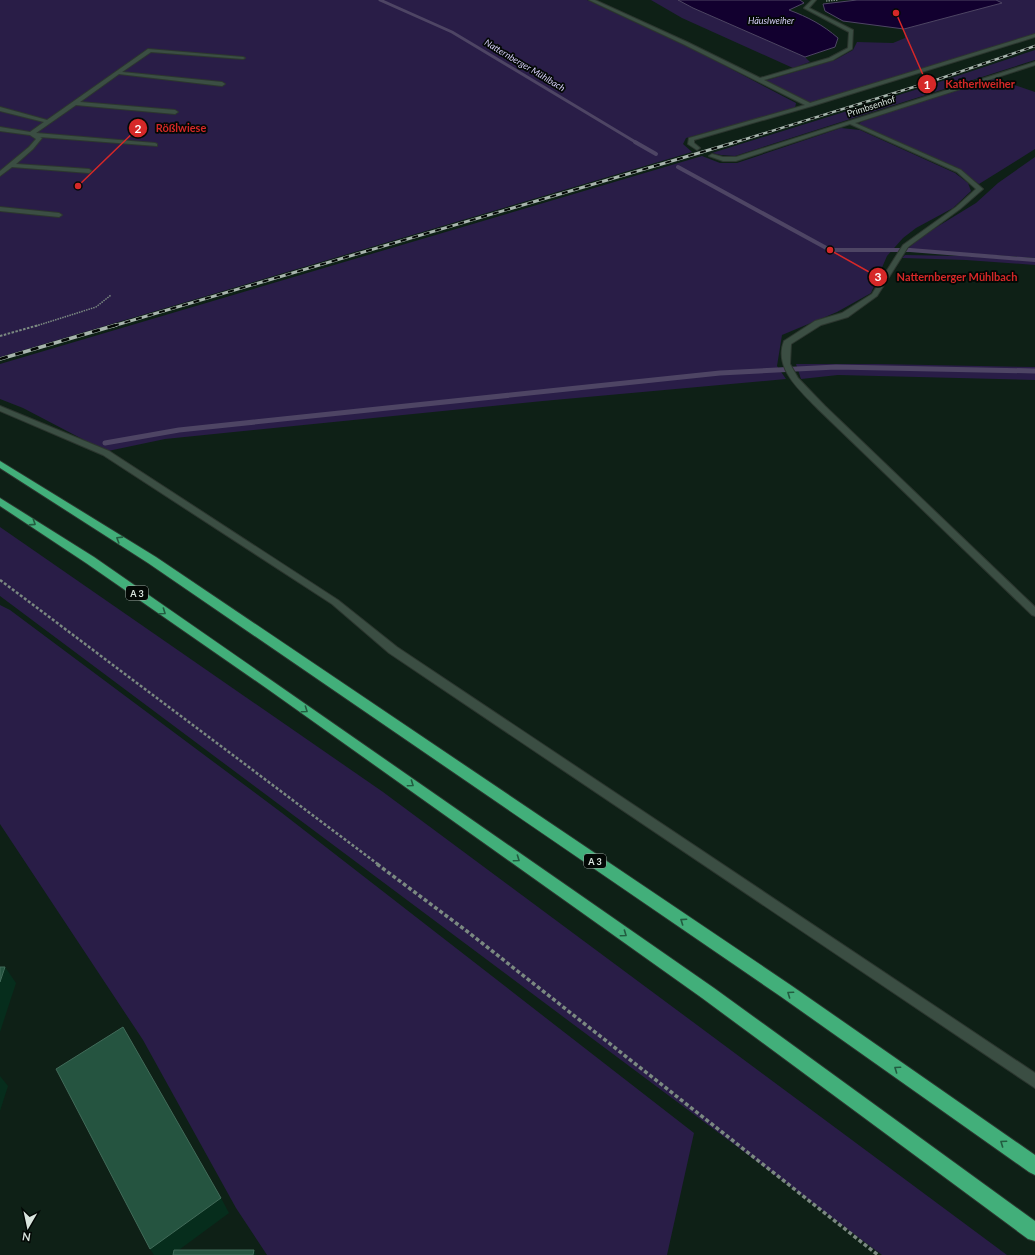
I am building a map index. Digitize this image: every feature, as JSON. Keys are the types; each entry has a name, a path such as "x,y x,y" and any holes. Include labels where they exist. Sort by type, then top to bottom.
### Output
{"highway":[{"name":"A 3","path":"0,464 159,565 786,991 1035,1166"},
{"name":"A 3","path":"0,502 90,560 695,984 1035,1232"}],"lane":[{"path":"591,0 810,105"},
{"path":"759,80 831,59 850,49 851,31 806,8 814,0"},
{"path":"697,148 692,144 692,139 810,105 1035,35"},
{"path":"31,134 150,50 243,58"},
{"name":"Primbsenhof","path":"712,156 723,159 736,159 1035,62"},
{"path":"119,73 222,84"},
{"path":"76,103 175,112"},
{"path":"0,109 49,122"},
{"path":"849,122 960,171 980,189 958,208 904,246 875,295 845,315 818,323 787,343 786,364 795,379 828,414 1035,613"},
{"path":"0,129 31,134 155,145"},
{"path":"0,174 6,167 31,148 39,138 31,134"},
{"path":"6,167 89,171"},
{"path":"0,209 59,215"},
{"path":"0,408 106,453 335,602 393,650 1035,1081"}],"path":[{"path":"0,336 80,313 96,307 111,295"},
{"path":"0,580 468,932 878,1255"}],"shaded area":[{"path":"0,0 587,0 697,51 796,103 795,108 686,138 683,144 692,152 0,357"},
{"path":"651,0 678,0 805,57 810,62 793,68 682,18"},
{"path":"996,0 1035,0 1035,35 810,105 764,81 835,60 853,50 857,42 893,43 905,38 904,29 1001,3"},
{"path":"1035,50 1035,60 735,156 712,153 918,89"},
{"path":"991,77 1035,92 1035,149 979,184 956,167 864,128 859,124 861,122"},
{"path":"841,128 860,130 955,173 968,183 971,191 953,208 916,228 903,238 887,256 871,293 837,312 782,335 777,366 786,379 543,401 165,439 108,451 23,408 0,399 0,364 702,156 720,163 737,163"},
{"path":"1035,157 1035,258 907,249 927,233 976,203 998,183"},
{"path":"905,255 962,256 1035,261 1035,265 966,260 902,258"},
{"path":"796,364 1035,367 1035,380 838,375 801,379"},
{"path":"0,527 383,792 1007,1255 882,1255 0,596"},
{"path":"0,605 10,610 282,813 694,1133 667,1255 267,1255 236,1208 143,1040 0,824"}],"water":[{"name":"Häuslweiher","path":"678,0 800,0 804,3 789,10 815,22 838,38 835,47 805,57"},
{"path":"857,0 996,0 1002,3 904,29 843,21 825,11 823,4"}],"building":[{"path":"0,967 5,967 0,982"},
{"path":"123,1027 221,1198 150,1249 56,1069"},
{"path":"174,1250 254,1250 253,1255 173,1255"}],"waterway":[{"name":"Natternberger Mühlbach","path":"380,0 452,32 637,143"},
{"name":"Natternberger Mühlbach","path":"635,142 656,154"},
{"name":"Natternberger Mühlbach","path":"678,167 830,250 910,250 1035,260"},
{"path":"105,443 179,430 720,373 836,367 1035,371"}],"railway":[{"path":"733,143 933,81 1035,46"},
{"path":"113,326 736,142"},
{"path":"0,359 116,325"}],"place":[{"name":"Katherlweiher","path":"896,13"},
{"name":"Rößlwiese","path":"78,186"},
{"name":"Natternberger Mühlbach","path":"830,250"}]}
